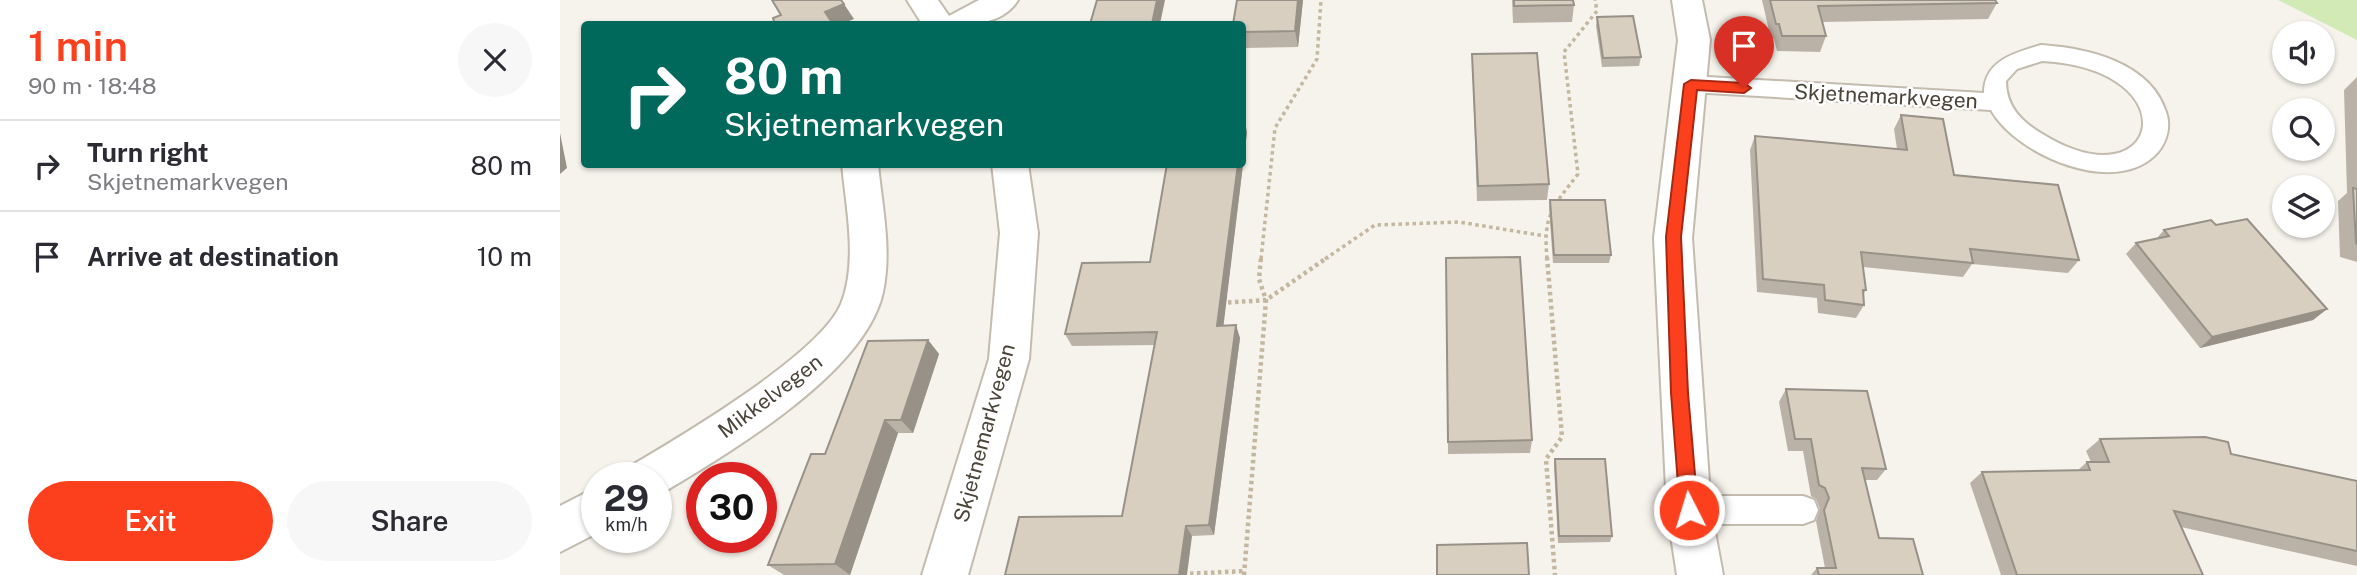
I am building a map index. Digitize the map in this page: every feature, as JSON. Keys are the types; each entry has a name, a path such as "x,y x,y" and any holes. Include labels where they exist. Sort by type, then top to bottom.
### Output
{"street":[{"path":"922,0 936,21"},
{"path":"964,21 1003,0"},
{"path":"1687,0 1694,40 1674,237 1680,393 1689,510 1700,575"},
{"name":"Mikkelvegen","path":"672,464 701,447 828,352 858,310 869,263 860,168"},
{"name":"Skjetnemarkvegen","path":"945,575 1009,359 1019,233 1011,168"},
{"path":"560,530 581,518"}],"lane":[{"name":"Skjetnemarkvegen","path":"2041,53 2064,54 2110,68 2130,81 2153,106 2158,127 2157,136 2139,156 2120,162 2095,163 2069,158 2044,149 2022,135 2006,119 1996,102 1995,87 1999,74 2008,64 2041,53"},
{"name":"Skjetnemarkvegen","path":"1691,84 1996,102"},
{"path":"1689,510 1803,510"}],"path":[{"path":"1171,575 1245,573 1266,300 1259,279 1275,128 1317,60 1321,0"},
{"path":"1555,575 1546,459 1562,437 1545,236 1550,210 1578,174 1564,52 1597,11 1595,0"},
{"path":"1211,304 1266,300 1376,225 1459,222 1545,236"}],"green space":[{"path":"2278,0 2357,0 2357,40 2335,29 2335,21 2319,21"}],"building":[{"path":"772,0 841,0 844,4 825,12 831,21 774,21 773,18 781,15"},
{"path":"1097,0 1157,0 1153,21 1091,21"},
{"path":"1237,0 1298,0 1295,31 1246,32 1246,21 1234,21"},
{"path":"1514,0 1573,0 1574,5 1514,6"},
{"path":"1770,0 1995,0 1997,3 1818,6 1826,36 1782,36"},
{"path":"1633,16 1641,57 1603,58 1597,17"},
{"path":"1537,53 1549,184 1478,186 1472,54"},
{"path":"1901,115 1943,119 1954,175 2058,185 2079,260 1970,249 1973,263 1861,252 1866,290 1863,290 1864,305 1825,300 1824,285 1763,279 1755,136 1907,150"},
{"path":"1166,168 1237,168 1217,326 1236,325 1209,525 1186,526 1179,575 1005,575 1019,517 1122,516 1157,332 1065,334 1082,263 1150,262"},
{"path":"2353,188 2357,189 2357,244 2356,243"},
{"path":"1550,200 1605,200 1611,255 1554,255"},
{"path":"2247,219 2327,309 2212,337 2136,243 2169,236 2164,230 2211,220 2216,225"},
{"path":"1520,257 1532,440 1448,442 1446,258"},
{"path":"928,340 901,420 885,420 835,564 768,565 773,553 777,553 777,542 811,454 825,454 868,341"},
{"path":"1786,389 1867,391 1886,469 1862,468 1879,538 1913,539 1923,575 1819,575 1817,568 1836,568 1824,510 1829,498 1825,488 1819,485 1811,439 1795,439"},
{"path":"2205,437 2228,442 2231,454 2357,481 2357,551 2174,511 2203,575 2017,575 1982,472 2090,470 2087,462 2109,462 2100,439"},
{"path":"1555,459 1605,459 1612,536 1559,536"},
{"path":"1527,543 1529,575 1437,575 1437,545"}],"route":[{"path":"1689,510 1680,393 1674,237 1691,84 1744,88"}]}
